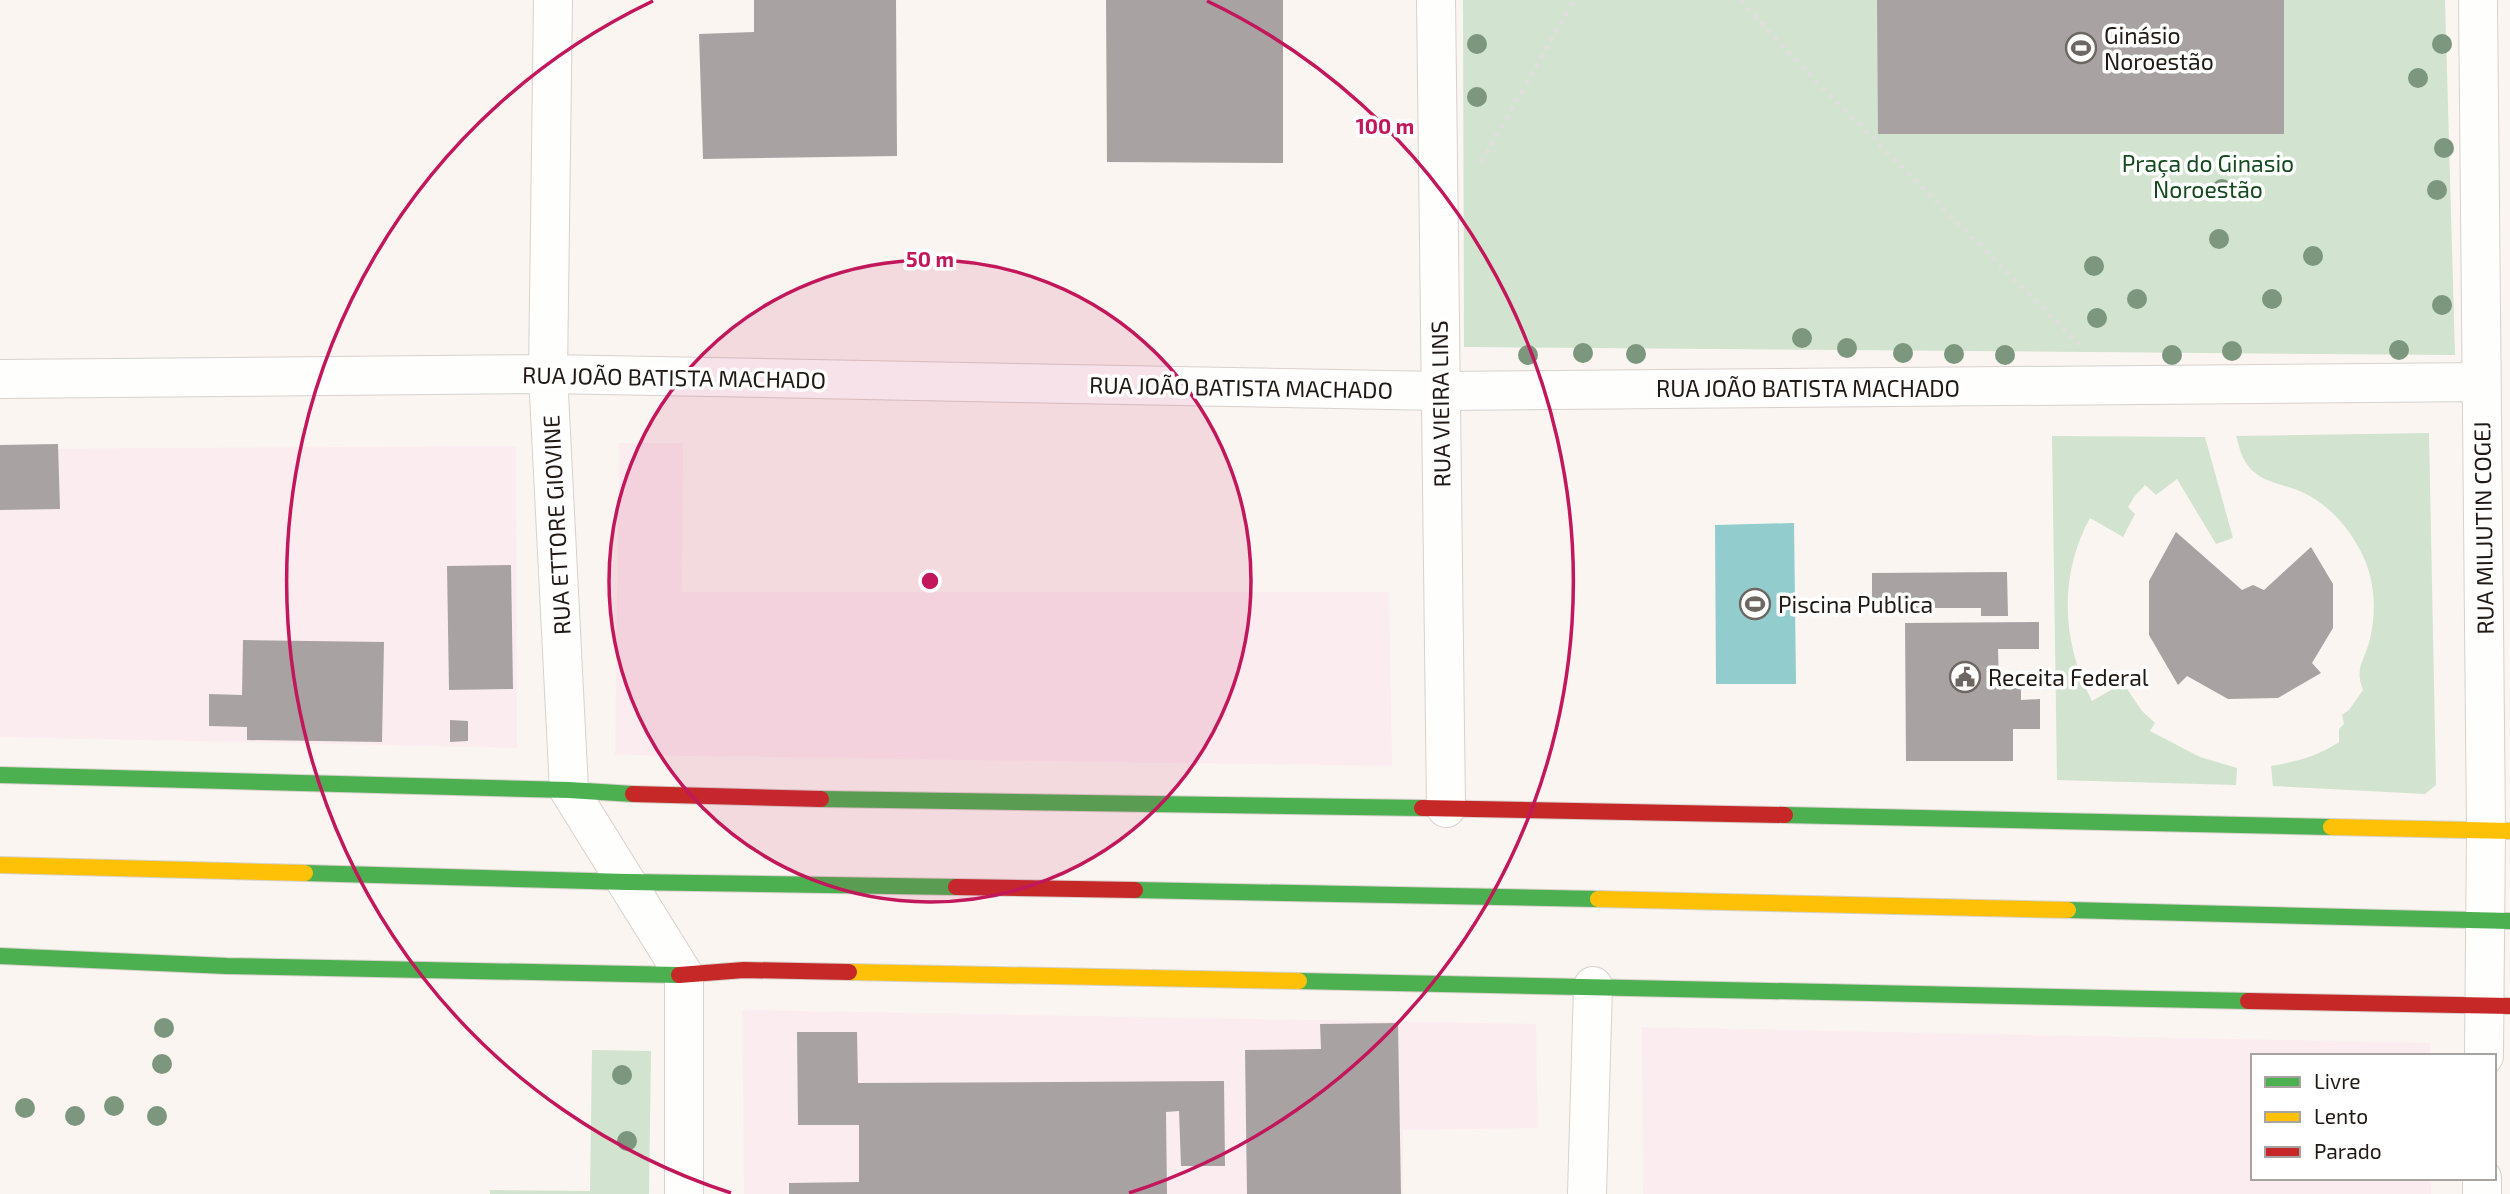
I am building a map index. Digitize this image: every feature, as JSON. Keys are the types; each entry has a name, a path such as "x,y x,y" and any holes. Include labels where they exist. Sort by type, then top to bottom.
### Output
{"street":[{"name":"RUA ETTORE GIOVINE","path":"553,0 548,374 569,790 684,975"},
{"name":"RUA VIEIRA LINS","path":"1436,0 1446,808"},
{"name":"RUA MILJUTIN COGEJ","path":"2478,0 2481,382 2498,831 2497,1005 2485,1054"},
{"name":"RUA JOÃO BATISTA MACHADO","path":"0,379 548,374 1440,391 2481,382"},
{"path":"0,775 569,790 683,797 1446,808 2498,831"},
{"path":"0,866 627,882 1432,894 2498,920"},
{"path":"0,956 227,966 684,975 744,970 2497,1005"},
{"path":"684,975 684,1194"},
{"path":"1587,1194 1593,986"}],"path":[{"path":"1437,168 1480,166 1574,0"},
{"path":"1740,0 1807,72 2080,343 2083,386"}],"shaded area":[{"path":"619,443 683,443 682,592 1389,592 1392,766 615,755"},
{"path":"516,446 517,748 0,737 0,449"},
{"path":"742,1010 1536,1024 1538,1128 1403,1130 1403,1194 744,1194"},
{"path":"1642,1027 2430,1043 2430,1054 2251,1054 2251,1180 2431,1180 2431,1194 1643,1194"}],"green space":[{"name":"Praça do Ginasio Noroestão","path":"1463,0 2445,0 2455,355 1464,347"},
{"path":"2429,433 2436,785 2425,794 2273,786 2271,766 2307,758 2339,742 2339,729 2344,724 2342,715 2349,710 2363,690 2360,670 2372,628 2372,583 2355,541 2342,524 2327,508 2310,496 2262,478 2243,458 2236,436"},
{"path":"2052,436 2205,437 2233,538 2216,544 2177,479 2156,495 2145,485 2128,507 2135,514 2123,537 2090,518 2073,563 2068,610 2070,633 2082,679 2092,701 2123,683 2142,711 2155,723 2150,731 2200,757 2237,768 2236,785 2057,780"},
{"path":"592,1050 651,1051 649,1194 490,1194 490,1190 590,1191"}],"water":[{"name":"Piscina Publica","path":"1794,523 1796,684 1716,684 1715,525"}],"building":[{"path":"754,0 896,0 897,156 703,159 699,34 754,32"},
{"path":"1106,0 1283,0 1283,163 1107,162"},
{"name":"Ginásio Noroestão","path":"1877,0 2284,0 2284,134 1878,134"},
{"path":"58,444 60,509 0,510 0,445"},
{"path":"2176,532 2242,590 2253,585 2264,590 2311,547 2333,584 2333,628 2312,663 2321,673 2278,698 2228,699 2187,676 2178,685 2149,635 2149,581"},
{"path":"511,565 513,689 449,690 447,566"},
{"path":"2007,572 2008,616 1981,616 1981,608 1872,608 1872,573"},
{"path":"2039,622 2039,649 1998,649 1999,682 2021,682 2021,700 2040,699 2040,729 2013,729 2013,761 1906,761 1905,623"},
{"path":"243,640 384,642 382,742 247,740 247,727 209,726 209,694 242,695"},
{"path":"450,720 468,721 468,741 450,742"},
{"path":"1398,1023 1401,1194 1247,1194 1245,1050 1321,1049 1320,1024"},
{"path":"797,1032 857,1032 858,1083 1224,1081 1225,1166 1181,1166 1179,1111 1166,1112 1167,1194 789,1194 789,1183 859,1182 859,1125 798,1125"}],"traffic: fast":[{"path":"0,775 633,794"},
{"path":"821,799 1422,808"},
{"path":"1785,815 2331,827"},
{"path":"305,873 956,887"},
{"path":"1135,890 1598,899"},
{"path":"2068,910 2510,921"},
{"path":"0,956 227,966 679,975"},
{"path":"1299,981 2248,1001"}],"traffic: slow":[{"path":"2331,827 2510,831"},
{"path":"0,865 305,873"},
{"path":"1598,899 2068,910"},
{"path":"849,972 1299,981"}],"traffic: jam":[{"path":"633,794 821,799"},
{"path":"1422,808 1785,815"},
{"path":"956,887 1135,890"},
{"path":"679,975 744,970 849,972"},
{"path":"2248,1001 2510,1006"}],"place":[{"name":"Ginásio Noroestão","path":"2081,48"},
{"name":"Piscina Publica","path":"1755,604"},
{"name":"Receita Federal","path":"1965,677"}]}
